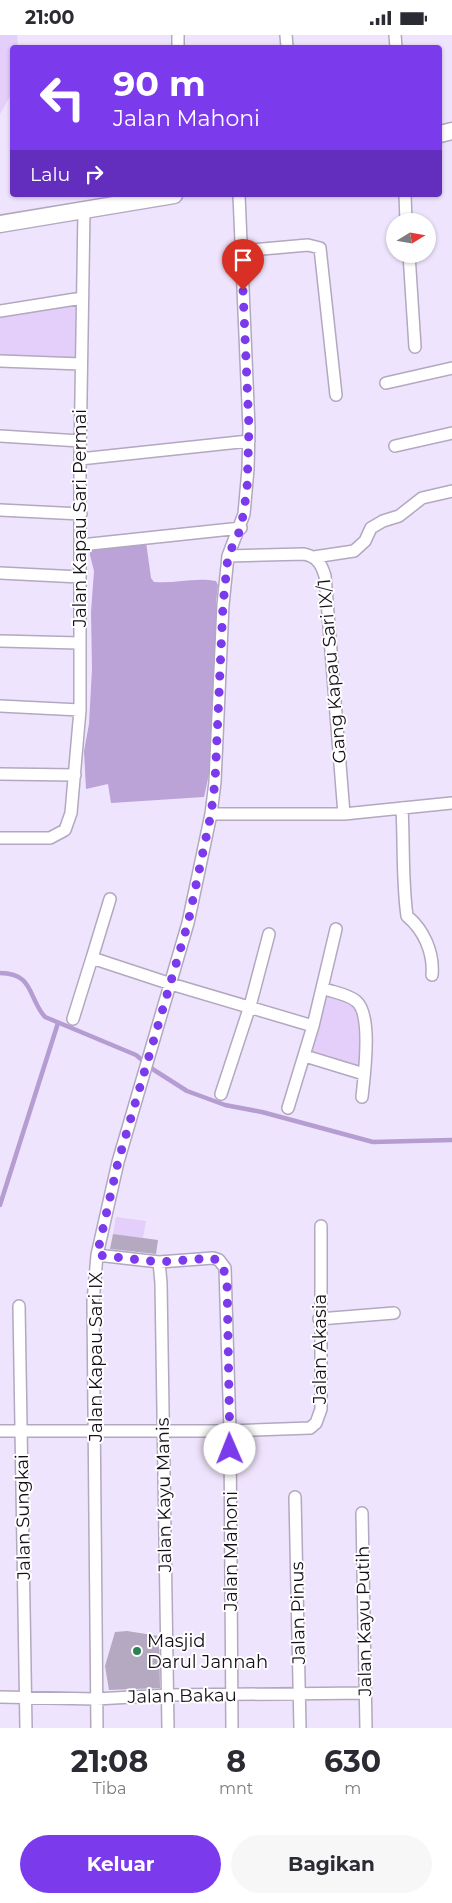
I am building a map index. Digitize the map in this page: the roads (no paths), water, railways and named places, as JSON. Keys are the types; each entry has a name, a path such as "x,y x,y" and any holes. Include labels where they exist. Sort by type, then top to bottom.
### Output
{"main road":[{"path":"0,224 163,197"}],"street":[{"name":"Jalan Kapau Sari IX","path":"97,1728 93,1302 97,1255 118,1162 188,923 211,814 215,782 223,605 228,556 241,528 247,490 249,441 239,197"},
{"path":"405,197 406,213"},
{"name":"Jalan Kapau Sari Permai","path":"0,838 44,839 58,835 69,825 80,710 80,441 84,211"},
{"path":"241,251 308,245 320,248 336,395"},
{"path":"410,263 415,347"},
{"path":"0,311 82,298"},
{"path":"0,361 81,364"},
{"path":"386,383 452,368"},
{"path":"395,445 452,433"},
{"path":"0,436 80,441"},
{"path":"80,459 249,441"},
{"path":"314,557 354,551 365,541 371,529 382,521 399,516 422,498 452,491"},
{"path":"0,510 80,514"},
{"path":"81,545 241,528"},
{"name":"Gang Kapau Sari IX/1","path":"228,556 304,554 314,557 322,566 325,576 344,814"},
{"path":"0,573 80,577"},
{"path":"0,641 79,643"},
{"path":"0,706 80,710"},
{"path":"0,774 75,775"},
{"path":"211,814 344,814 452,803"},
{"path":"402,808 405,857 404,896 407,915 418,926 428,946 433,962 432,975"},
{"path":"73,1019 110,899"},
{"path":"288,1108 305,1056 336,929"},
{"path":"221,1094 250,1006 269,934"},
{"path":"92,958 171,984 313,1026"},
{"path":"322,989 356,1000 364,1013 362,1097"},
{"path":"305,1056 364,1074"},
{"name":"Jalan Akasia","path":"0,1431 95,1429 230,1431 303,1430 310,1428 316,1423 321,1409 319,1319 321,1226"},
{"name":"Jalan Mahoni","path":"97,1255 159,1262 213,1258 219,1260 225,1268 230,1431 232,1728"},
{"name":"Jalan Kayu Manis","path":"159,1262 161,1283 168,1728"},
{"name":"Jalan Sungkai","path":"19,1305 26,1728"},
{"path":"319,1319 394,1313"},
{"name":"Jalan Pinus","path":"295,1497 300,1728"},
{"name":"Jalan Kayu Putih","path":"362,1513 366,1728"},
{"name":"Jalan Bakau","path":"0,1697 96,1699 168,1695 365,1693"}],"waterway":[{"path":"0,973 11,974 25,982 45,1017 136,1055 154,1070 187,1091 225,1105 262,1112 373,1142 452,1140"},
{"path":"0,1205 58,1023"}],"place":[{"name":"Masjid Darul Jannah","path":"137,1651"}]}
